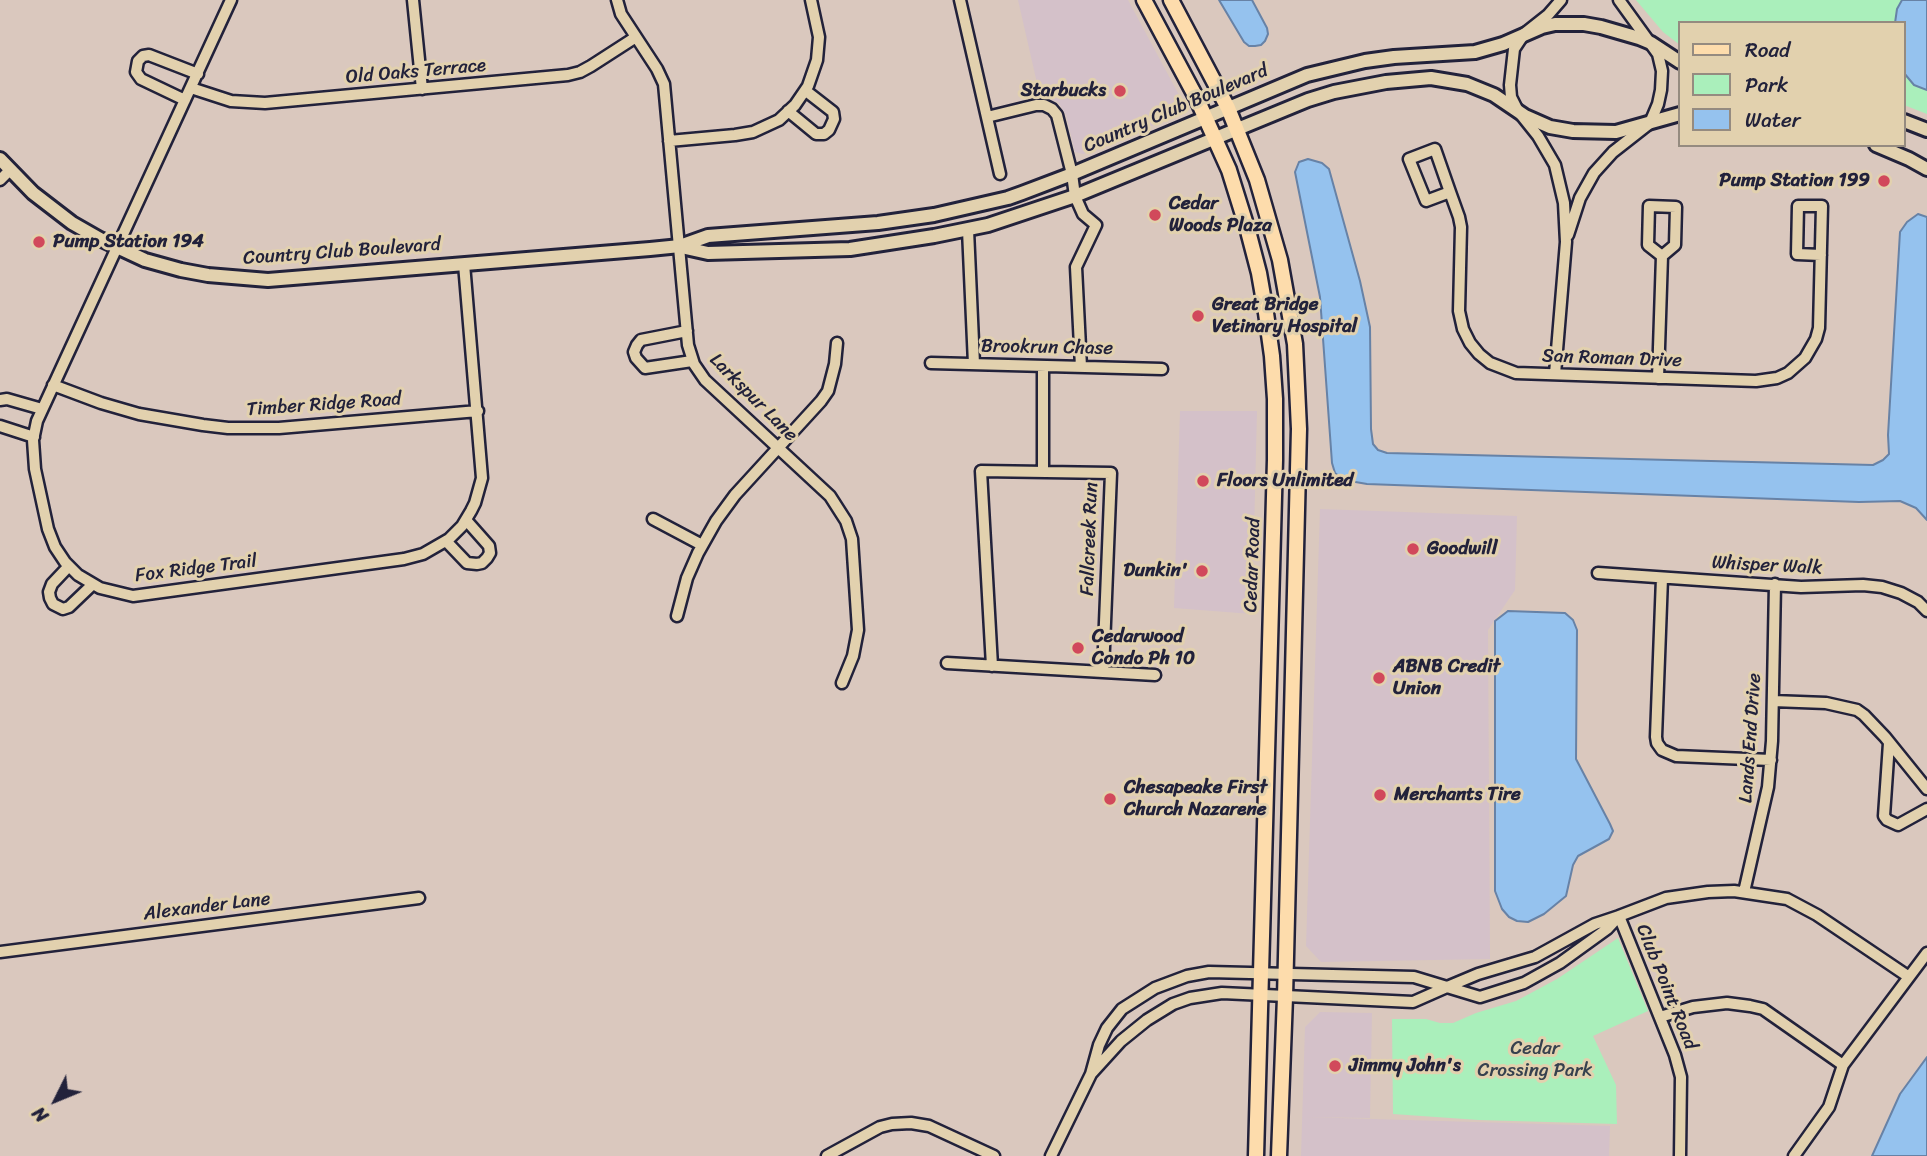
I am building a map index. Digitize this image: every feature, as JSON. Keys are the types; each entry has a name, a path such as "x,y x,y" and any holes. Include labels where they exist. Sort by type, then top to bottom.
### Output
{"main road":[{"name":"Cedar Road","path":"1144,0 1206,118 1242,211 1259,272 1275,399 1256,1156"},
{"path":"1171,0 1228,108 1257,180 1280,260 1292,323 1298,386 1298,485 1279,1156"}],"street":[{"name":"Fox Ridge Trail","path":"231,0 37,421 34,437 35,469 48,529 55,547 69,566 100,589 133,596 404,559 423,554 446,541 466,520 475,503 482,478 464,264"},
{"path":"413,0 422,89"},
{"name":"Larkspur Lane","path":"617,0 621,14 664,84 692,361 705,380 830,496 839,508 852,539 858,631 853,656 842,682"},
{"path":"669,141 753,132 779,120 806,91 813,74 819,37 811,0"},
{"path":"960,0 1000,174"},
{"path":"1555,374 1566,242 1564,203 1555,165 1511,97 1510,73 1514,49 1524,34 1548,15 1561,0"},
{"path":"1566,242 1580,198 1594,173 1613,152 1650,123 1658,104 1662,71 1658,54 1619,0"},
{"name":"Country Club Boulevard","path":"680,246 708,253 850,248 988,225 1206,118 1307,75 1394,57 1475,52 1555,24 1584,24 1632,36 1651,43 1678,61"},
{"name":"Old Oaks Terrace","path":"191,88 231,101 265,103 568,75 591,66 636,37"},
{"path":"185,100 141,79 136,72 136,65 143,56 149,55 198,74"},
{"name":"Country Club Boulevard","path":"0,159 33,193 72,223 117,247 145,260 181,270 248,279 680,246 708,236 924,217 1073,185 1215,138 1308,100 1386,82 1431,78 1460,82 1481,89 1550,127 1573,131 1616,132 1678,115"},
{"path":"788,111 816,134 824,134 829,130 834,119 833,112 806,91"},
{"path":"987,117 1036,105 1044,105 1057,115 1073,185 1083,214 1096,225 1076,267 1081,367"},
{"path":"1906,122 1927,130"},
{"path":"1882,147 1927,169"},
{"name":"San Roman Drive","path":"1450,192 1426,201 1409,159 1435,149 1460,217 1460,311 1463,329 1479,354 1490,363 1516,373 1658,378 1777,378 1798,366 1805,358 1819,328 1821,255 1822,206 1798,206 1797,254 1821,255"},
{"path":"0,180 10,170"},
{"path":"1658,378 1662,256 1675,245 1676,206 1649,206 1648,245 1662,256"},
{"path":"968,230 974,364"},
{"path":"687,331 641,340 634,352 646,368 692,361"},
{"path":"677,616 687,578 716,521 735,495 828,391 837,343"},
{"name":"Brookrun Chase","path":"931,363 1162,369"},
{"path":"1043,366 1043,471"},
{"name":"Timber Ridge Road","path":"53,385 139,414 228,428 290,428 478,411"},
{"path":"0,400 8,399 42,410"},
{"path":"0,426 34,437"},
{"name":"Fallcreek Run","path":"992,666 981,471 1111,473 1103,672"},
{"path":"653,519 702,545"},
{"path":"446,541 467,563 482,563 487,558 489,546 466,520"},
{"path":"69,566 52,584 49,592 53,604 69,607 92,585"},
{"name":"Whisper Walk","path":"1598,573 1801,587 1882,587 1918,602 1927,611"},
{"path":"1662,578 1657,743 1662,750 1676,756 1771,760"},
{"name":"Lands End Drive","path":"1744,892 1764,809 1771,760 1775,584"},
{"path":"947,663 1155,675"},
{"path":"1773,701 1846,706 1864,715 1927,789"},
{"path":"1889,743 1884,816 1887,821 1898,825 1927,809"},
{"path":"1091,1074 1136,1028 1173,1004 1203,995 1222,993 1413,1002 1478,974 1535,957 1595,924 1667,898 1707,892 1744,892 1787,900 1817,915 1909,977"},
{"name":"Alexander Lane","path":"0,952 419,898"},
{"path":"1051,1156 1091,1074 1107,1028 1122,1009 1154,988 1187,976 1209,972 1414,978 1480,998 1524,983 1560,963 1607,929 1619,916"},
{"name":"Club Point Road","path":"1619,916 1675,1055 1681,1077 1680,1156"},
{"path":"1794,1156 1829,1107 1843,1065 1927,953"},
{"path":"1660,1017 1693,1007 1727,1003 1763,1009 1843,1065"},
{"path":"827,1156 880,1127 911,1123 929,1126 994,1156"}],"shaded area":[{"path":"1018,0 1128,0 1179,95 1173,117 1083,154 1075,152 1066,115 1058,102 1040,96"},
{"path":"1180,411 1257,411 1252,614 1174,608"},
{"path":"1320,509 1517,516 1515,590 1488,630 1490,959 1321,962 1306,946"},
{"path":"1320,1012 1372,1013 1370,1118 1305,1117 1610,1126 1609,1156 1301,1156 1305,1027"}],"green space":[{"path":"1636,0 1927,0 1927,114 1906,106 1906,21 1678,21 1678,43 1663,32"},
{"name":"Cedar Crossing Park","path":"1618,938 1648,1011 1593,1036 1616,1085 1617,1124 1479,1120 1393,1114 1392,1019 1426,1019 1453,1023 1516,1001 1557,979"}],"water":[{"path":"1219,0 1252,0 1267,28 1265,41 1255,46 1244,42"},
{"path":"1902,0 1927,0 1927,90 1914,85 1906,75 1906,21 1895,21"},
{"path":"1308,159 1322,163 1329,169 1360,281 1370,327 1373,444 1378,450 1387,453 1873,465 1889,454 1900,232 1907,222 1918,214 1927,217 1927,520 1916,508 1900,501 1859,502 1367,484 1344,480 1335,473 1332,463 1320,297 1295,172 1299,162"},
{"path":"1508,611 1565,613 1573,620 1577,630 1576,759 1613,831 1609,839 1578,856 1573,865 1566,896 1544,914 1528,922 1509,917 1502,909 1495,891 1495,621"},
{"path":"1927,1057 1927,1156 1872,1156 1900,1094"}],"place":[{"name":"Starbucks","path":"1120,91"},
{"name":"Pump Station 199","path":"1884,181"},
{"name":"Cedar Woods Plaza","path":"1155,215"},
{"name":"Pump Station 194","path":"39,242"},
{"name":"Great Bridge Vetinary Hospital","path":"1198,316"},
{"name":"Floors Unlimited","path":"1203,481"},
{"name":"Goodwill","path":"1413,549"},
{"name":"Dunkin'","path":"1202,571"},
{"name":"Cedarwood Condo Ph 10","path":"1078,648"},
{"name":"ABNB Credit Union","path":"1379,678"},
{"name":"Merchants Tire","path":"1380,795"},
{"name":"Chesapeake First Church Nazarene","path":"1110,799"},
{"name":"Jimmy John's","path":"1335,1066"}]}
